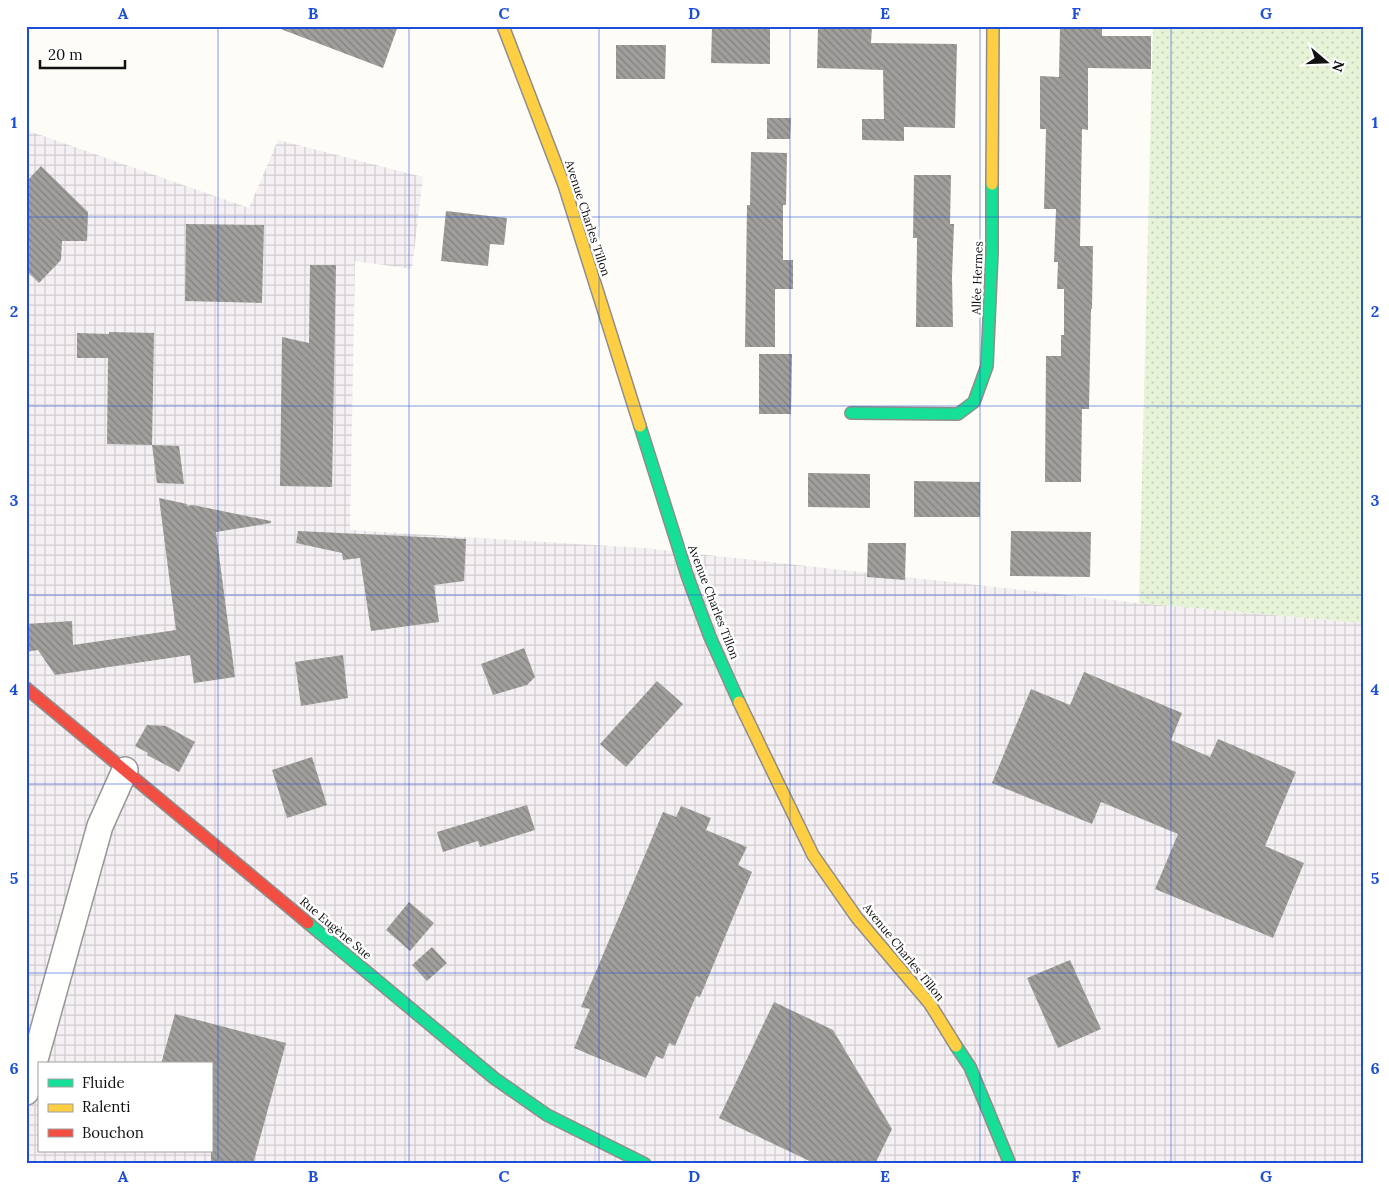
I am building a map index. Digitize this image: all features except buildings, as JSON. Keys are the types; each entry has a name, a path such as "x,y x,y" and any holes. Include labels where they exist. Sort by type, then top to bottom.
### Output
{"street":[{"name":"Avenue Charles Tillon","path":"503,26 564,185 686,575 718,655 813,855 857,918 930,1004 970,1067 1010,1164"},
{"name":"Allée Hermes","path":"851,413 958,414 974,402 979,390 987,366 992,252 993,26"},
{"name":"Rue Eugène Sue","path":"26,688 494,1078 547,1114 645,1164"},
{"path":"26,1092 100,826 125,770"},
{"name":"Avenue Charles Tillon","path":"999,1139 1002,1164"}],"shaded area":[{"path":"26,130 249,208 278,140 423,177 412,269 355,261 350,530 644,548 1139,603 1363,623 1363,1164 26,1164"}],"green space":[{"path":"1153,26 1363,26 1363,623 1139,603"}],"traffic: fast":[{"path":"851,413 958,414 974,402 987,366 992,252 992,184"},
{"path":"640,426 687,575 710,637 739,702"},
{"path":"308,923 494,1078 547,1115 645,1164"},
{"path":"956,1046 970,1067 1010,1164"}],"traffic: slow":[{"path":"503,26 564,185 640,426"},
{"path":"992,184 993,26"},
{"path":"739,702 813,855 857,918 930,1004 956,1046"}],"traffic: jam":[{"path":"26,688 308,923"}]}
